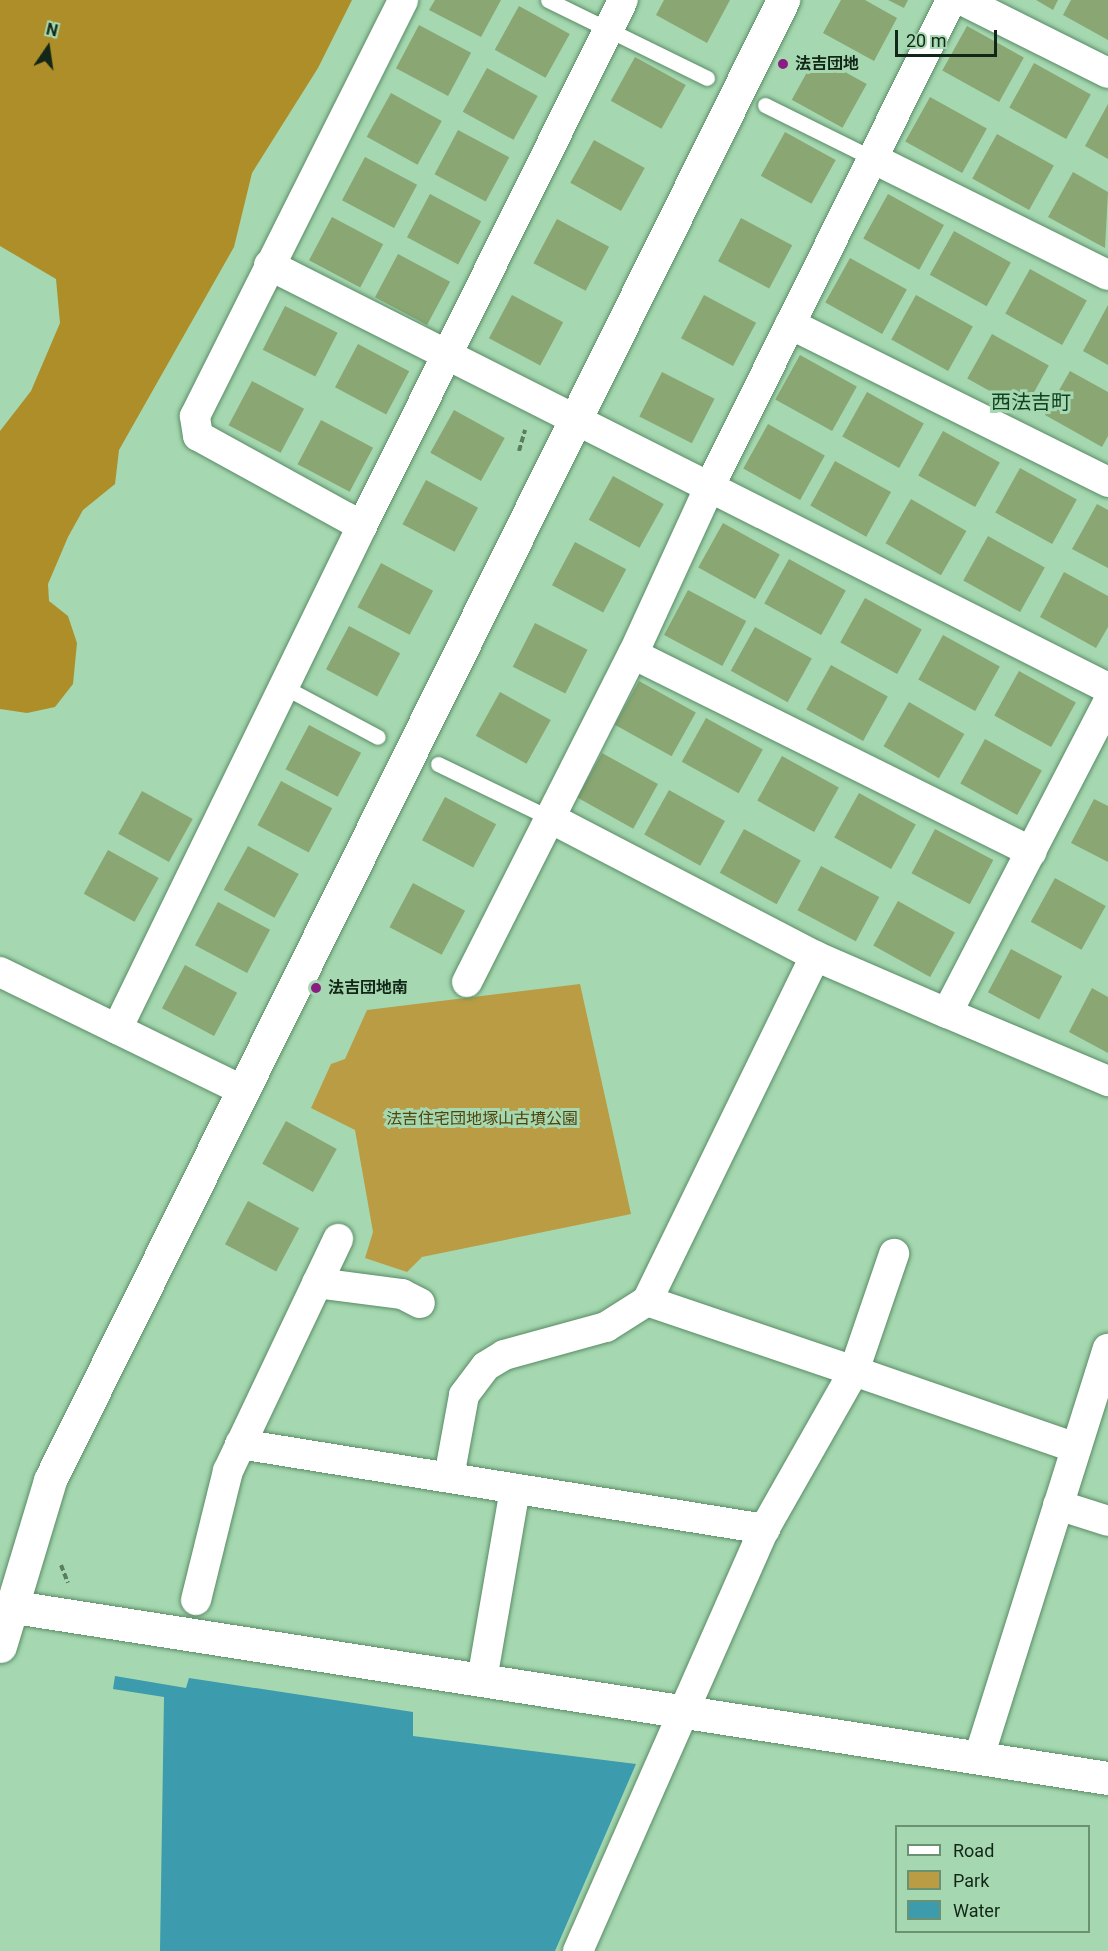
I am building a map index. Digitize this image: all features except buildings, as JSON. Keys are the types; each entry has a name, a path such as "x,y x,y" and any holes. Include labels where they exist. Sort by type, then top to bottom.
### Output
{"street":[{"path":"362,526 198,436 195,416 403,0"},
{"path":"117,1029 362,526 623,0"},
{"path":"0,1646 4,1606 50,1480 240,1089 783,0"},
{"path":"467,982 552,819 633,654 710,486 951,0"},
{"path":"962,0 1108,73"},
{"path":"872,158 1108,275"},
{"path":"269,265 572,421 710,486 1108,688"},
{"path":"790,324 1108,482"},
{"path":"633,654 1031,852"},
{"path":"947,1013 1108,702"},
{"path":"552,819 815,956 1108,1081"},
{"path":"448,1477 464,1395 486,1366 504,1355 606,1327 647,1301 815,956"},
{"path":"0,972 240,1089"},
{"path":"196,1600 228,1471 338,1239"},
{"path":"578,1951 681,1710 765,1529 854,1371 894,1254"},
{"path":"317,1283 402,1294 420,1303"},
{"path":"647,1301 1076,1448"},
{"path":"979,1757 1108,1349"},
{"path":"240,1444 765,1529"},
{"path":"482,1680 515,1489"},
{"path":"1058,1505 1108,1521"},
{"path":"4,1606 1108,1778"}],"lane":[{"path":"548,0 707,78"},
{"path":"765,105 872,158"},
{"path":"284,687 378,737"},
{"path":"438,764 552,819"}],"green space":[{"name":"法吉住宅団地塚山古墳公園","path":"580,984 631,1214 422,1257 407,1272 365,1258 373,1232 355,1130 311,1108 331,1064 345,1059 367,1010"}],"shaded area":[{"path":"0,0 352,0 318,68 252,173 234,247 119,450 115,484 83,510 68,537 48,584 49,601 68,616 77,643 73,684 55,707 27,713 0,709 0,431 31,391 60,323 56,279 0,246"}],"water":[{"path":"115,1676 186,1688 189,1678 413,1712 413,1736 636,1764 555,1951 160,1951 164,1697 113,1689"}],"place":[{"name":"法吉団地","path":"783,64"},
{"name":"法吉団地南","path":"316,988"}],"district":[{"name":"西法吉町","path":"1031,402"}]}
